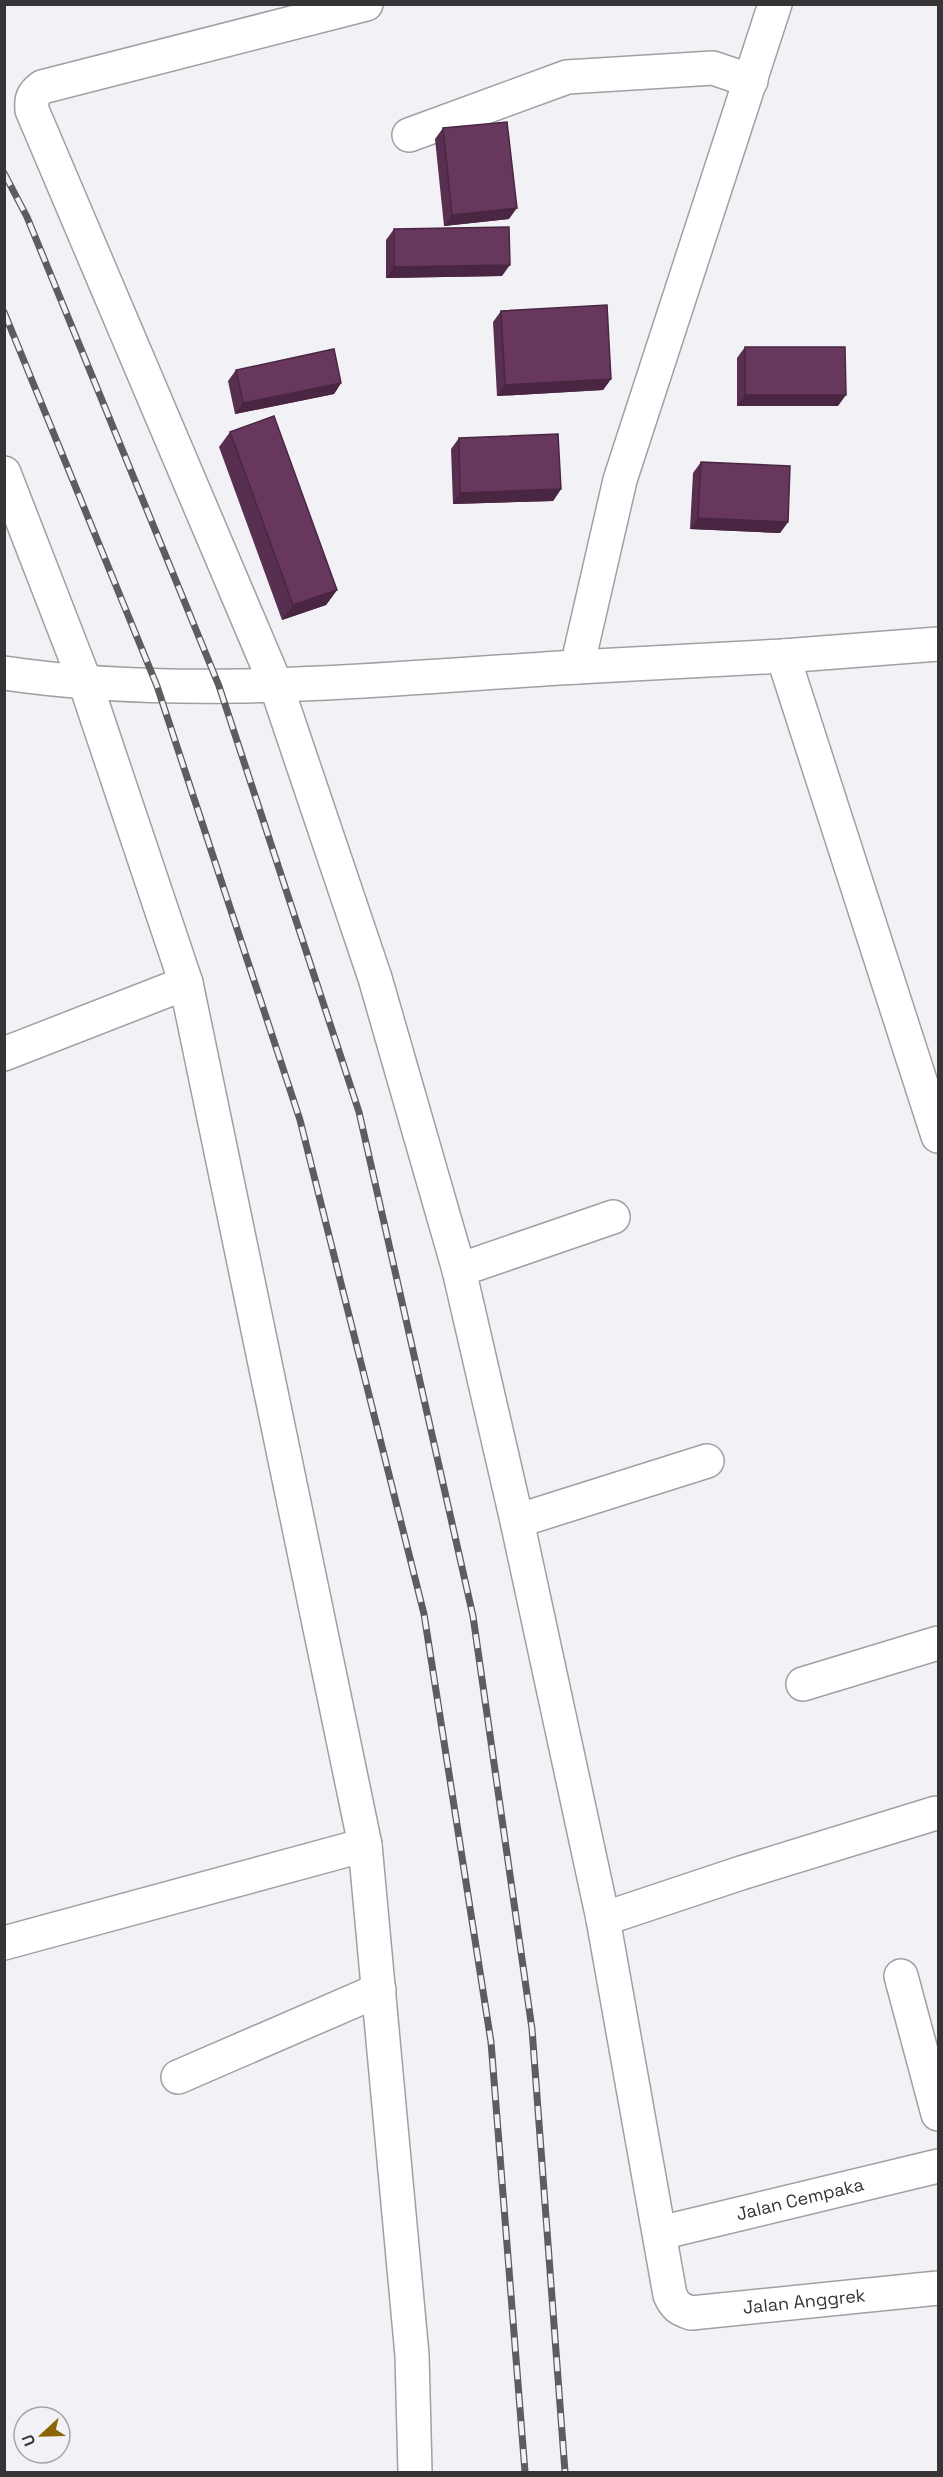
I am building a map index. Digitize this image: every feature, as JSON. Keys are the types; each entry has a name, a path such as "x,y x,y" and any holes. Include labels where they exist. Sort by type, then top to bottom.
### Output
{"street":[{"path":"366,4 42,87 34,93 31,100 32,110 276,685 375,978 459,1270 517,1521 603,1919 660,2233"},
{"path":"577,667 620,480 775,4"},
{"path":"409,135 567,77 714,68 751,81"},
{"path":"4,473 85,682 186,983 365,1845 412,2355 415,2472"},
{"path":"4,673 85,682 157,686 276,685 783,656 939,644"},
{"path":"783,656 939,1136"},
{"path":"4,1054 186,983"},
{"path":"459,1270 613,1217"},
{"path":"517,1521 707,1461"},
{"path":"803,1684 939,1643"},
{"path":"603,1919 741,1873 936,1813"},
{"path":"4,1943 365,1845"},
{"path":"901,1976 939,2114"},
{"path":"178,2077 379,1990"},
{"name":"Jalan Cempaka","path":"660,2233 939,2166"},
{"name":"Jalan Anggrek","path":"660,2233 670,2295 680,2310 691,2313 939,2288"}],"building":[{"path":"507,122 517,208 452,215 443,128"},
{"path":"509,227 510,265 394,267 394,229"},
{"path":"607,305 611,379 505,385 501,311"},
{"path":"745,347 845,347 846,395 745,395"},
{"path":"334,349 341,383 243,403 236,370"},
{"path":"274,416 337,590 293,605 230,432"},
{"path":"558,434 561,489 460,493 459,438"},
{"path":"701,462 790,466 788,522 698,518"}],"railway":[{"path":"4,173 27,217 219,686 359,1112 473,1616 532,2029 565,2472"},
{"path":"4,312 157,686 300,1120 424,1614 491,2042 525,2472"}]}
